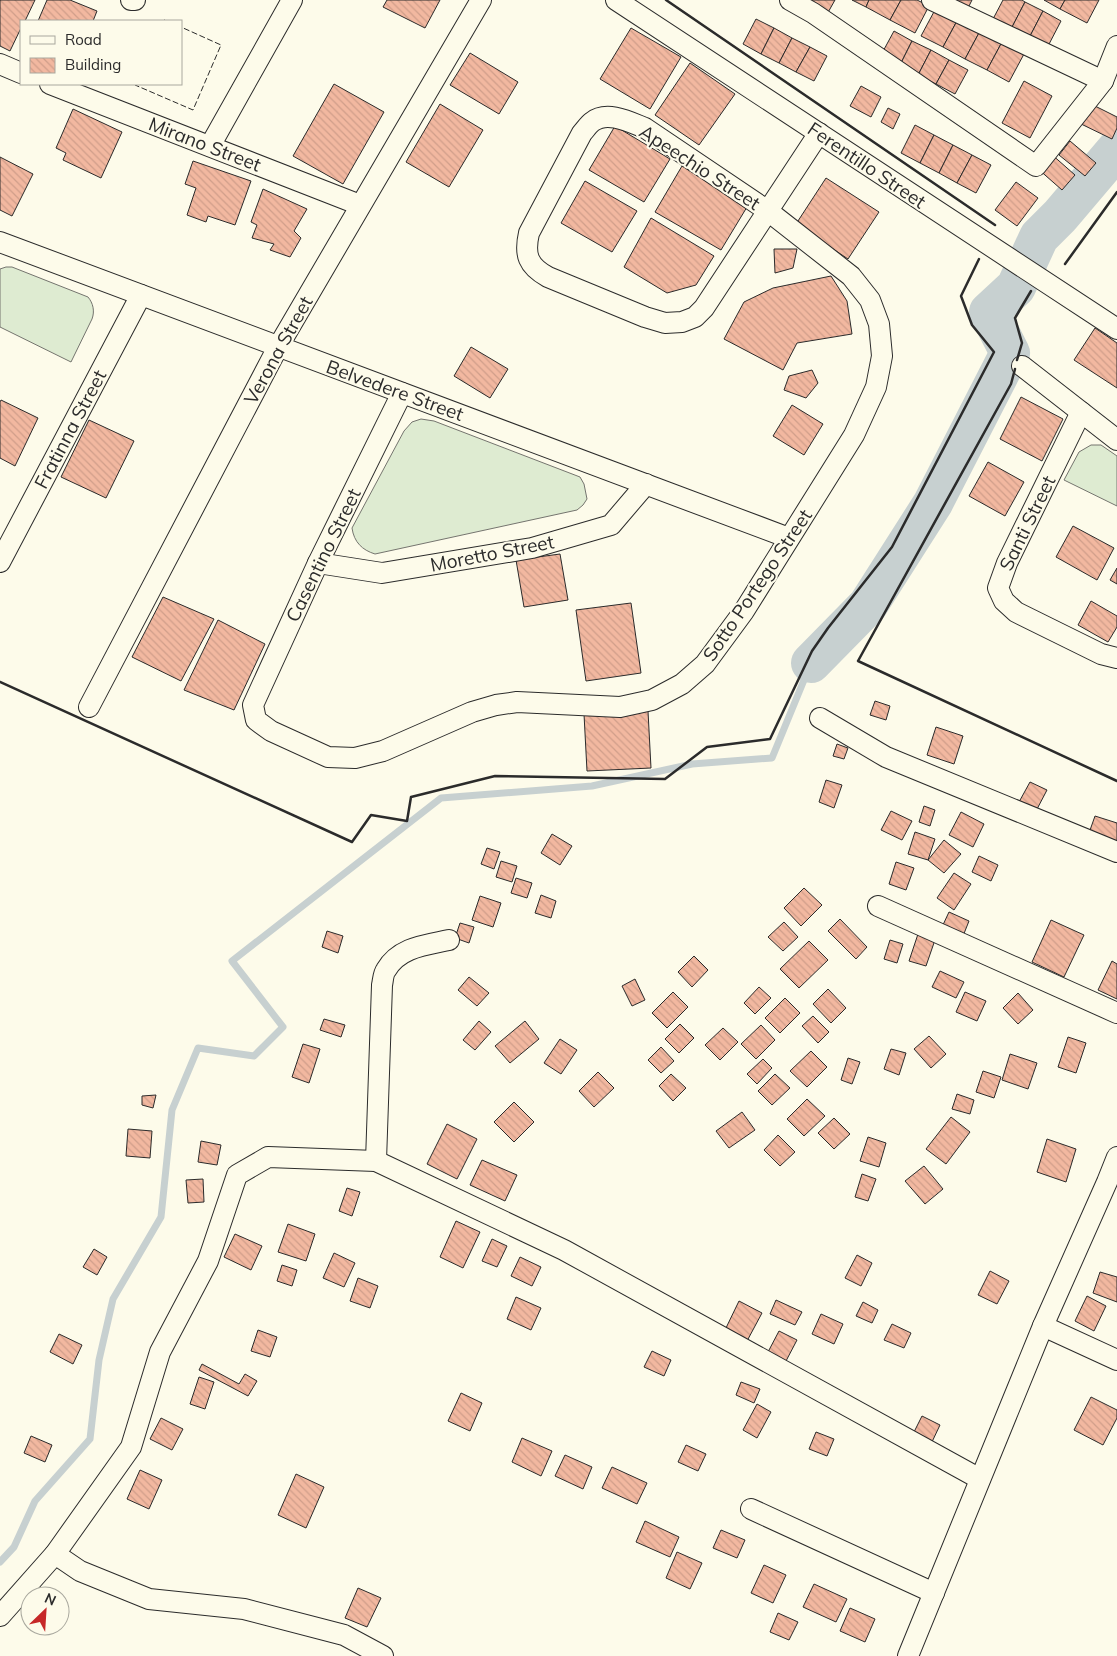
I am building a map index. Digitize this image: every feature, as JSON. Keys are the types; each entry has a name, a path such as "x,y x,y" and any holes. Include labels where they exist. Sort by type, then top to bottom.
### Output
{"street":[{"path":"210,146 292,0"},
{"name":"Verona Street","path":"89,707 278,346 481,0"},
{"name":"Ferentillo Street","path":"616,0 1117,329"},
{"path":"790,0 813,12 1036,166 1103,81 1117,46"},
{"path":"932,0 1103,81"},
{"path":"0,64 20,72"},
{"name":"Mirano Street","path":"53,85 360,205"},
{"name":"Apeechio Street","path":"609,116 626,120 645,128 768,212 704,308 695,317 682,322 665,323 645,317 548,277 536,270 529,260 526,247 529,233 582,133 594,120 609,116"},
{"path":"768,212 819,132"},
{"name":"Sotto Portego Street","path":"256,720 280,736 328,757 355,758 383,752 472,712 496,705 517,702 620,706 652,700 682,684 705,664 744,611 854,436 876,387 882,356 879,324 870,300 851,276 768,212"},
{"name":"Belvedere Street","path":"2,247 141,295 789,538"},
{"name":"Fratinna Street","path":"0,562 141,295"},
{"path":"1022,366 1117,440"},
{"name":"Casentino Street","path":"256,720 253,705 318,564 402,393"},
{"name":"Santi Street","path":"1081,412 1007,563 998,588 1004,601 1016,612 1101,654 1117,658"},
{"name":"Moretto Street","path":"318,564 382,573 532,548 611,525 646,484"},
{"path":"820,718 886,757 1117,852"},
{"path":"878,906 1117,1013"},
{"path":"376,1161 382,986 385,971 395,958 414,947 449,940"},
{"path":"908,1656 1043,1326 1117,1157"},
{"path":"0,1616 55,1554 131,1447 160,1352 208,1261 237,1175 268,1158 376,1161 564,1250 980,1479"},
{"path":"1043,1326 1117,1360"},
{"path":"751,1509 934,1593"},
{"path":"55,1554 80,1571 149,1599 244,1609 344,1635 384,1656"}],"green space":[{"path":"12,267 90,299 93,316 71,362 0,327 0,269"},
{"path":"421,419 434,421 580,477 584,484 587,499 577,510 375,554 370,552 357,541 352,528 404,431 412,422"},
{"path":"1091,445 1101,445 1117,456 1117,506 1064,480 1079,452"}],"building":[{"path":"0,0 35,0 25,20 20,20 20,30 10,51 0,46"},
{"path":"47,0 70,0 97,11 93,20 38,20"},
{"path":"387,0 440,0 425,28 383,7"},
{"path":"796,0 835,0 826,16"},
{"path":"852,0 869,0 866,7"},
{"path":"869,0 901,0 890,20 866,7"},
{"path":"901,0 917,0 929,6 915,33 890,20"},
{"path":"952,0 972,0 968,8"},
{"path":"1003,0 1022,0 1025,2 1011,29 993,19"},
{"path":"1044,0 1065,0 1060,9"},
{"path":"1065,0 1099,0 1087,23 1060,9"},
{"path":"1025,2 1043,11 1029,38 1011,29"},
{"path":"936,8 958,19 943,47 921,36"},
{"path":"1043,11 1061,21 1047,48 1029,38"},
{"path":"756,19 774,28 761,54 743,44"},
{"path":"958,19 980,31 965,59 943,47"},
{"path":"631,28 681,57 650,109 600,79"},
{"path":"774,28 792,38 779,63 761,54"},
{"path":"894,31 912,41 900,65 881,55"},
{"path":"980,31 1002,42 987,70 965,59"},
{"path":"792,38 810,47 796,72 779,63"},
{"path":"912,41 931,50 918,75 900,65"},
{"path":"1002,42 1024,54 1009,82 987,70"},
{"path":"810,47 827,56 814,81 796,72"},
{"path":"931,50 949,60 936,84 918,75"},
{"path":"470,53 518,82 499,114 450,85"},
{"path":"949,60 968,70 955,94 936,84"},
{"path":"690,63 735,94 699,145 655,115"},
{"path":"1024,81 1052,96 1030,138 1002,123"},
{"path":"334,84 384,112 343,184 293,156"},
{"path":"861,86 881,97 871,117 850,106"},
{"path":"1087,102 1117,117 1117,128 1112,139 1077,122"},
{"path":"440,104 483,130 449,187 406,162"},
{"path":"888,108 900,114 893,129 881,122"},
{"path":"73,109 122,132 101,178 63,160 66,153 56,148"},
{"path":"915,125 934,135 920,163 901,153"},
{"path":"615,126 670,159 644,202 589,170"},
{"path":"934,135 953,145 939,173 920,163"},
{"path":"1070,141 1096,163 1085,176 1059,155"},
{"path":"953,145 972,155 957,183 939,173"},
{"path":"1050,153 1075,175 1062,190 1037,168"},
{"path":"972,155 991,165 976,193 957,183"},
{"path":"0,157 33,174 12,216 0,210"},
{"path":"193,161 251,181 235,225 208,216 206,222 187,215 196,188 185,184"},
{"path":"682,166 747,207 721,250 655,212"},
{"path":"826,178 879,212 848,259 796,224"},
{"path":"585,181 637,211 612,252 561,223"},
{"path":"1016,182 1038,198 1017,226 995,210"},
{"path":"263,189 307,209 294,231 301,238 290,257 270,250 274,244 252,238 257,225 251,222"},
{"path":"651,218 714,256 696,285 667,293 624,267"},
{"path":"774,249 797,249 793,268 775,273"},
{"path":"831,276 847,301 852,334 797,343 783,370 724,339 744,302 773,288"},
{"path":"1095,328 1117,343 1117,388 1074,360"},
{"path":"471,347 508,369 490,398 454,376"},
{"path":"812,370 818,383 806,398 784,390 789,376"},
{"path":"1021,397 1063,419 1042,461 1000,439"},
{"path":"1,400 38,418 15,466 0,458"},
{"path":"792,405 823,424 804,455 773,436"},
{"path":"89,420 134,441 106,498 61,477"},
{"path":"988,462 1024,482 1005,516 969,496"},
{"path":"1073,526 1114,548 1097,580 1056,557"},
{"path":"560,554 568,600 524,607 516,560"},
{"path":"1117,568 1117,584 1110,580"},
{"path":"163,597 214,619 181,681 132,657"},
{"path":"1091,601 1117,616 1117,627 1108,642 1078,625"},
{"path":"631,603 641,673 586,681 576,610"},
{"path":"218,620 265,644 234,710 184,690"},
{"path":"875,701 890,706 886,720 870,715"},
{"path":"648,711 651,768 587,771 584,714"},
{"path":"936,727 963,736 954,764 927,755"},
{"path":"837,744 848,748 844,759 833,756"},
{"path":"826,780 842,785 834,808 819,802"},
{"path":"1030,782 1047,790 1036,811 1019,802"},
{"path":"924,806 935,810 930,826 919,822"},
{"path":"891,811 912,821 902,840 881,830"},
{"path":"961,812 984,824 973,847 949,835"},
{"path":"1095,816 1117,823 1117,842 1089,833"},
{"path":"915,832 935,839 928,860 908,854"},
{"path":"552,834 572,846 560,865 541,853"},
{"path":"944,840 961,854 944,873 928,860"},
{"path":"487,848 500,852 494,869 481,864"},
{"path":"979,856 998,865 991,881 972,872"},
{"path":"501,861 517,866 512,882 496,877"},
{"path":"896,862 914,868 906,890 889,884"},
{"path":"954,873 971,884 954,910 937,898"},
{"path":"516,878 532,883 527,898 511,893"},
{"path":"804,888 822,905 801,926 784,908"},
{"path":"541,895 556,901 551,918 535,913"},
{"path":"480,896 501,903 493,927 472,920"},
{"path":"949,912 969,921 963,936 942,927"},
{"path":"840,919 867,947 856,959 828,931"},
{"path":"1051,920 1084,935 1064,977 1032,962"},
{"path":"784,922 798,937 783,951 768,937"},
{"path":"460,923 474,927 469,943 455,938"},
{"path":"327,931 343,936 338,953 322,947"},
{"path":"919,931 936,937 926,966 909,961"},
{"path":"890,940 903,944 897,963 884,959"},
{"path":"809,941 828,960 799,988 780,969"},
{"path":"694,956 708,970 692,987 678,972"},
{"path":"1112,961 1117,964 1117,999 1098,990"},
{"path":"940,971 964,982 956,998 932,987"},
{"path":"469,977 489,993 477,1006 458,990"},
{"path":"635,979 645,1000 632,1006 622,986"},
{"path":"759,987 771,998 755,1014 744,1003"},
{"path":"828,989 846,1008 831,1023 813,1004"},
{"path":"673,992 688,1007 667,1028 652,1013"},
{"path":"965,992 986,1001 977,1021 956,1012"},
{"path":"1018,993 1033,1010 1018,1024 1003,1008"},
{"path":"785,998 800,1013 780,1033 765,1018"},
{"path":"813,1016 829,1032 818,1043 802,1026"},
{"path":"324,1019 345,1025 341,1037 320,1030"},
{"path":"479,1021 491,1032 475,1050 463,1040"},
{"path":"525,1021 539,1039 510,1063 495,1046"},
{"path":"680,1024 694,1038 679,1053 665,1039"},
{"path":"761,1025 775,1040 756,1059 741,1044"},
{"path":"723,1028 738,1042 720,1060 705,1045"},
{"path":"929,1036 946,1054 931,1068 914,1049"},
{"path":"1068,1037 1086,1043 1076,1073 1058,1067"},
{"path":"560,1039 577,1050 561,1074 544,1063"},
{"path":"303,1044 320,1049 309,1083 292,1077"},
{"path":"661,1047 674,1061 661,1073 648,1060"},
{"path":"891,1049 906,1053 899,1075 884,1069"},
{"path":"811,1051 827,1067 807,1087 790,1071"},
{"path":"1010,1054 1037,1063 1028,1089 1002,1080"},
{"path":"848,1058 860,1062 852,1084 841,1080"},
{"path":"763,1059 772,1068 757,1084 747,1074"},
{"path":"983,1071 1001,1077 994,1098 976,1092"},
{"path":"598,1072 614,1088 594,1107 579,1091"},
{"path":"671,1074 686,1088 673,1101 659,1086"},
{"path":"775,1074 790,1088 772,1105 758,1091"},
{"path":"957,1094 974,1100 970,1114 952,1109"},
{"path":"156,1095 153,1108 142,1105 142,1096"},
{"path":"807,1099 825,1116 804,1136 787,1119"},
{"path":"514,1102 534,1122 514,1142 494,1122"},
{"path":"742,1112 755,1130 729,1148 716,1131"},
{"path":"951,1117 970,1132 946,1164 926,1149"},
{"path":"834,1118 850,1134 834,1149 818,1133"},
{"path":"447,1124 477,1139 457,1179 427,1164"},
{"path":"128,1129 152,1131 150,1158 126,1156"},
{"path":"778,1135 795,1152 780,1166 764,1150"},
{"path":"868,1137 886,1143 879,1167 860,1161"},
{"path":"1047,1139 1076,1149 1066,1182 1037,1172"},
{"path":"201,1141 221,1145 217,1165 198,1162"},
{"path":"482,1160 517,1175 505,1201 470,1185"},
{"path":"924,1166 943,1189 925,1204 905,1181"},
{"path":"862,1174 876,1179 868,1201 855,1197"},
{"path":"203,1179 204,1202 188,1203 186,1180"},
{"path":"347,1188 360,1192 352,1216 339,1211"},
{"path":"456,1221 480,1232 463,1268 440,1257"},
{"path":"288,1224 315,1234 306,1261 278,1252"},
{"path":"235,1234 262,1246 251,1270 224,1257"},
{"path":"492,1239 507,1246 497,1267 482,1261"},
{"path":"94,1249 107,1257 97,1275 83,1267"},
{"path":"334,1253 355,1263 344,1287 323,1278"},
{"path":"857,1255 872,1263 861,1286 845,1278"},
{"path":"520,1257 541,1267 532,1286 511,1276"},
{"path":"282,1265 297,1270 292,1286 277,1281"},
{"path":"990,1271 1009,1281 997,1304 978,1295"},
{"path":"1100,1272 1117,1277 1117,1302 1093,1293"},
{"path":"358,1278 378,1286 370,1308 350,1301"},
{"path":"1087,1296 1106,1306 1094,1331 1075,1321"},
{"path":"516,1297 541,1308 531,1330 507,1319"},
{"path":"776,1300 802,1312 795,1325 770,1314"},
{"path":"739,1301 762,1313 747,1341 725,1330"},
{"path":"863,1302 878,1310 872,1323 856,1316"},
{"path":"821,1314 843,1324 834,1344 812,1334"},
{"path":"892,1324 911,1333 904,1348 884,1340"},
{"path":"258,1330 277,1337 270,1357 251,1351"},
{"path":"779,1331 797,1340 786,1361 768,1352"},
{"path":"59,1334 82,1345 73,1364 50,1352"},
{"path":"652,1351 671,1360 664,1376 644,1367"},
{"path":"202,1364 239,1384 245,1374 257,1381 248,1396 199,1370"},
{"path":"199,1377 214,1382 205,1409 190,1404"},
{"path":"741,1382 760,1389 754,1403 736,1395"},
{"path":"461,1393 482,1403 470,1431 448,1421"},
{"path":"1091,1397 1117,1410 1117,1418 1103,1445 1074,1430"},
{"path":"757,1404 771,1412 757,1438 743,1430"},
{"path":"922,1416 940,1425 931,1444 913,1434"},
{"path":"161,1418 183,1429 172,1450 150,1439"},
{"path":"816,1432 834,1439 827,1456 809,1449"},
{"path":"31,1436 52,1445 45,1462 24,1453"},
{"path":"522,1438 552,1451 541,1476 512,1462"},
{"path":"686,1445 706,1454 698,1471 678,1462"},
{"path":"565,1455 592,1467 583,1489 555,1476"},
{"path":"612,1467 647,1483 637,1504 602,1488"},
{"path":"140,1470 162,1480 149,1509 127,1499"},
{"path":"296,1474 324,1487 306,1528 278,1515"},
{"path":"645,1521 679,1537 670,1557 636,1542"},
{"path":"721,1530 745,1540 737,1558 713,1548"},
{"path":"677,1552 702,1563 690,1589 666,1578"},
{"path":"764,1565 786,1575 773,1603 751,1593"},
{"path":"814,1584 847,1599 836,1622 803,1607"},
{"path":"358,1588 381,1598 367,1627 345,1618"},
{"path":"850,1608 875,1619 865,1642 840,1631"},
{"path":"778,1613 798,1622 789,1640 770,1632"}],"waterway":[{"path":"811,663 868,605 933,503 1010,353 989,312 1016,287 1039,237 1060,216 1117,149"},
{"path":"0,1562 14,1547 35,1501 90,1439 99,1360 113,1299 161,1217 172,1110 198,1048 254,1056 283,1027 232,961 441,798 592,786 692,764 772,758 811,663"}],"fence":[{"path":"135,85 193,110 221,45 182,27"}],"wall":[{"path":"666,0 995,225"},
{"path":"1065,264 1117,192"},
{"path":"0,682 352,842 371,815 407,821 411,797 495,776 665,779 707,747 770,739 812,651 892,547 994,352 972,325 961,296 979,259"},
{"path":"1017,360 1022,343 1015,318 1031,291"},
{"path":"1015,369 1011,384 858,661 1117,781"}]}
